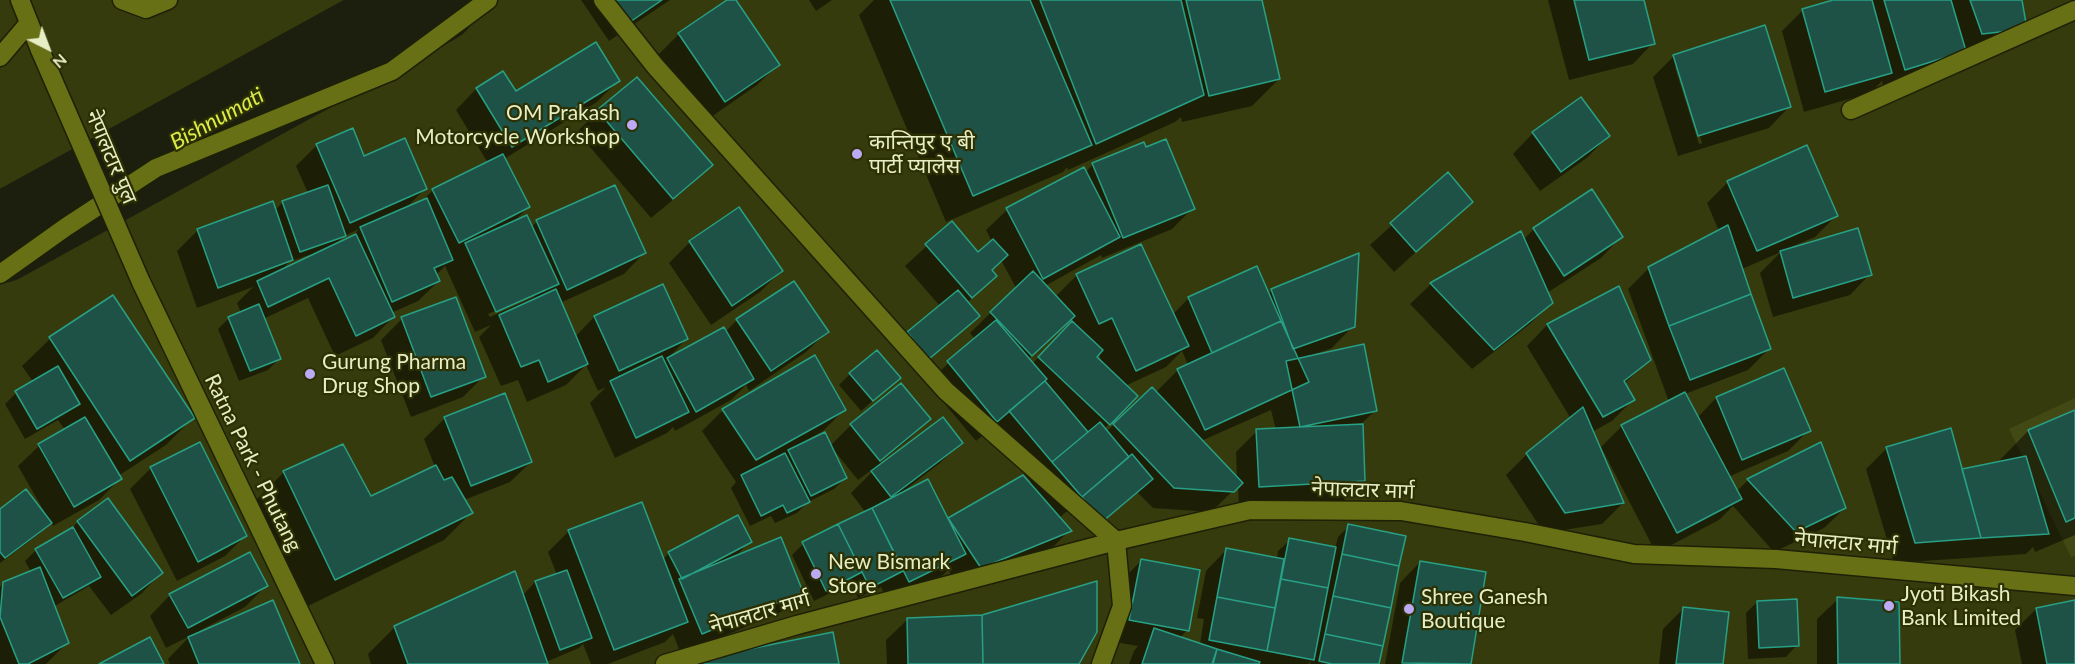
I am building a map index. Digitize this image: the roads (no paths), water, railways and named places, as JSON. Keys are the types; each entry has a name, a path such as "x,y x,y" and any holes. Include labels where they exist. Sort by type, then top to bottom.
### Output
{"street":[{"name":"नेपालटार पुल","path":"20,0 141,282"},
{"path":"122,0 146,9 168,0"},
{"path":"0,274 156,168 392,71 488,0"},
{"path":"603,0 655,66 946,392 1116,541 1122,606 1101,664"},
{"path":"1851,110 2075,10"},
{"path":"0,57 29,23"},
{"name":"Ratna Park - Phutang","path":"141,282 325,664"},
{"name":"नेपालटार मार्ग","path":"664,664 797,625 1116,541 1250,510 1401,511 1525,532 1634,554 1776,559 2075,586"}],"waterway":[{"name":"Bishnumati","path":"0,239 435,0"}],"place":[{"name":"OM Prakash Motorcycle Workshop","path":"632,125"},
{"name":"कान्तिपुर ए बी पार्टी प्यालेस","path":"857,154"},
{"name":"Gurung Pharma Drug Shop","path":"310,374"},
{"name":"New Bismark Store","path":"816,574"},
{"name":"Jyoti Bikash Bank Limited","path":"1889,606"},
{"name":"Shree Ganesh Boutique","path":"1409,609"}]}
